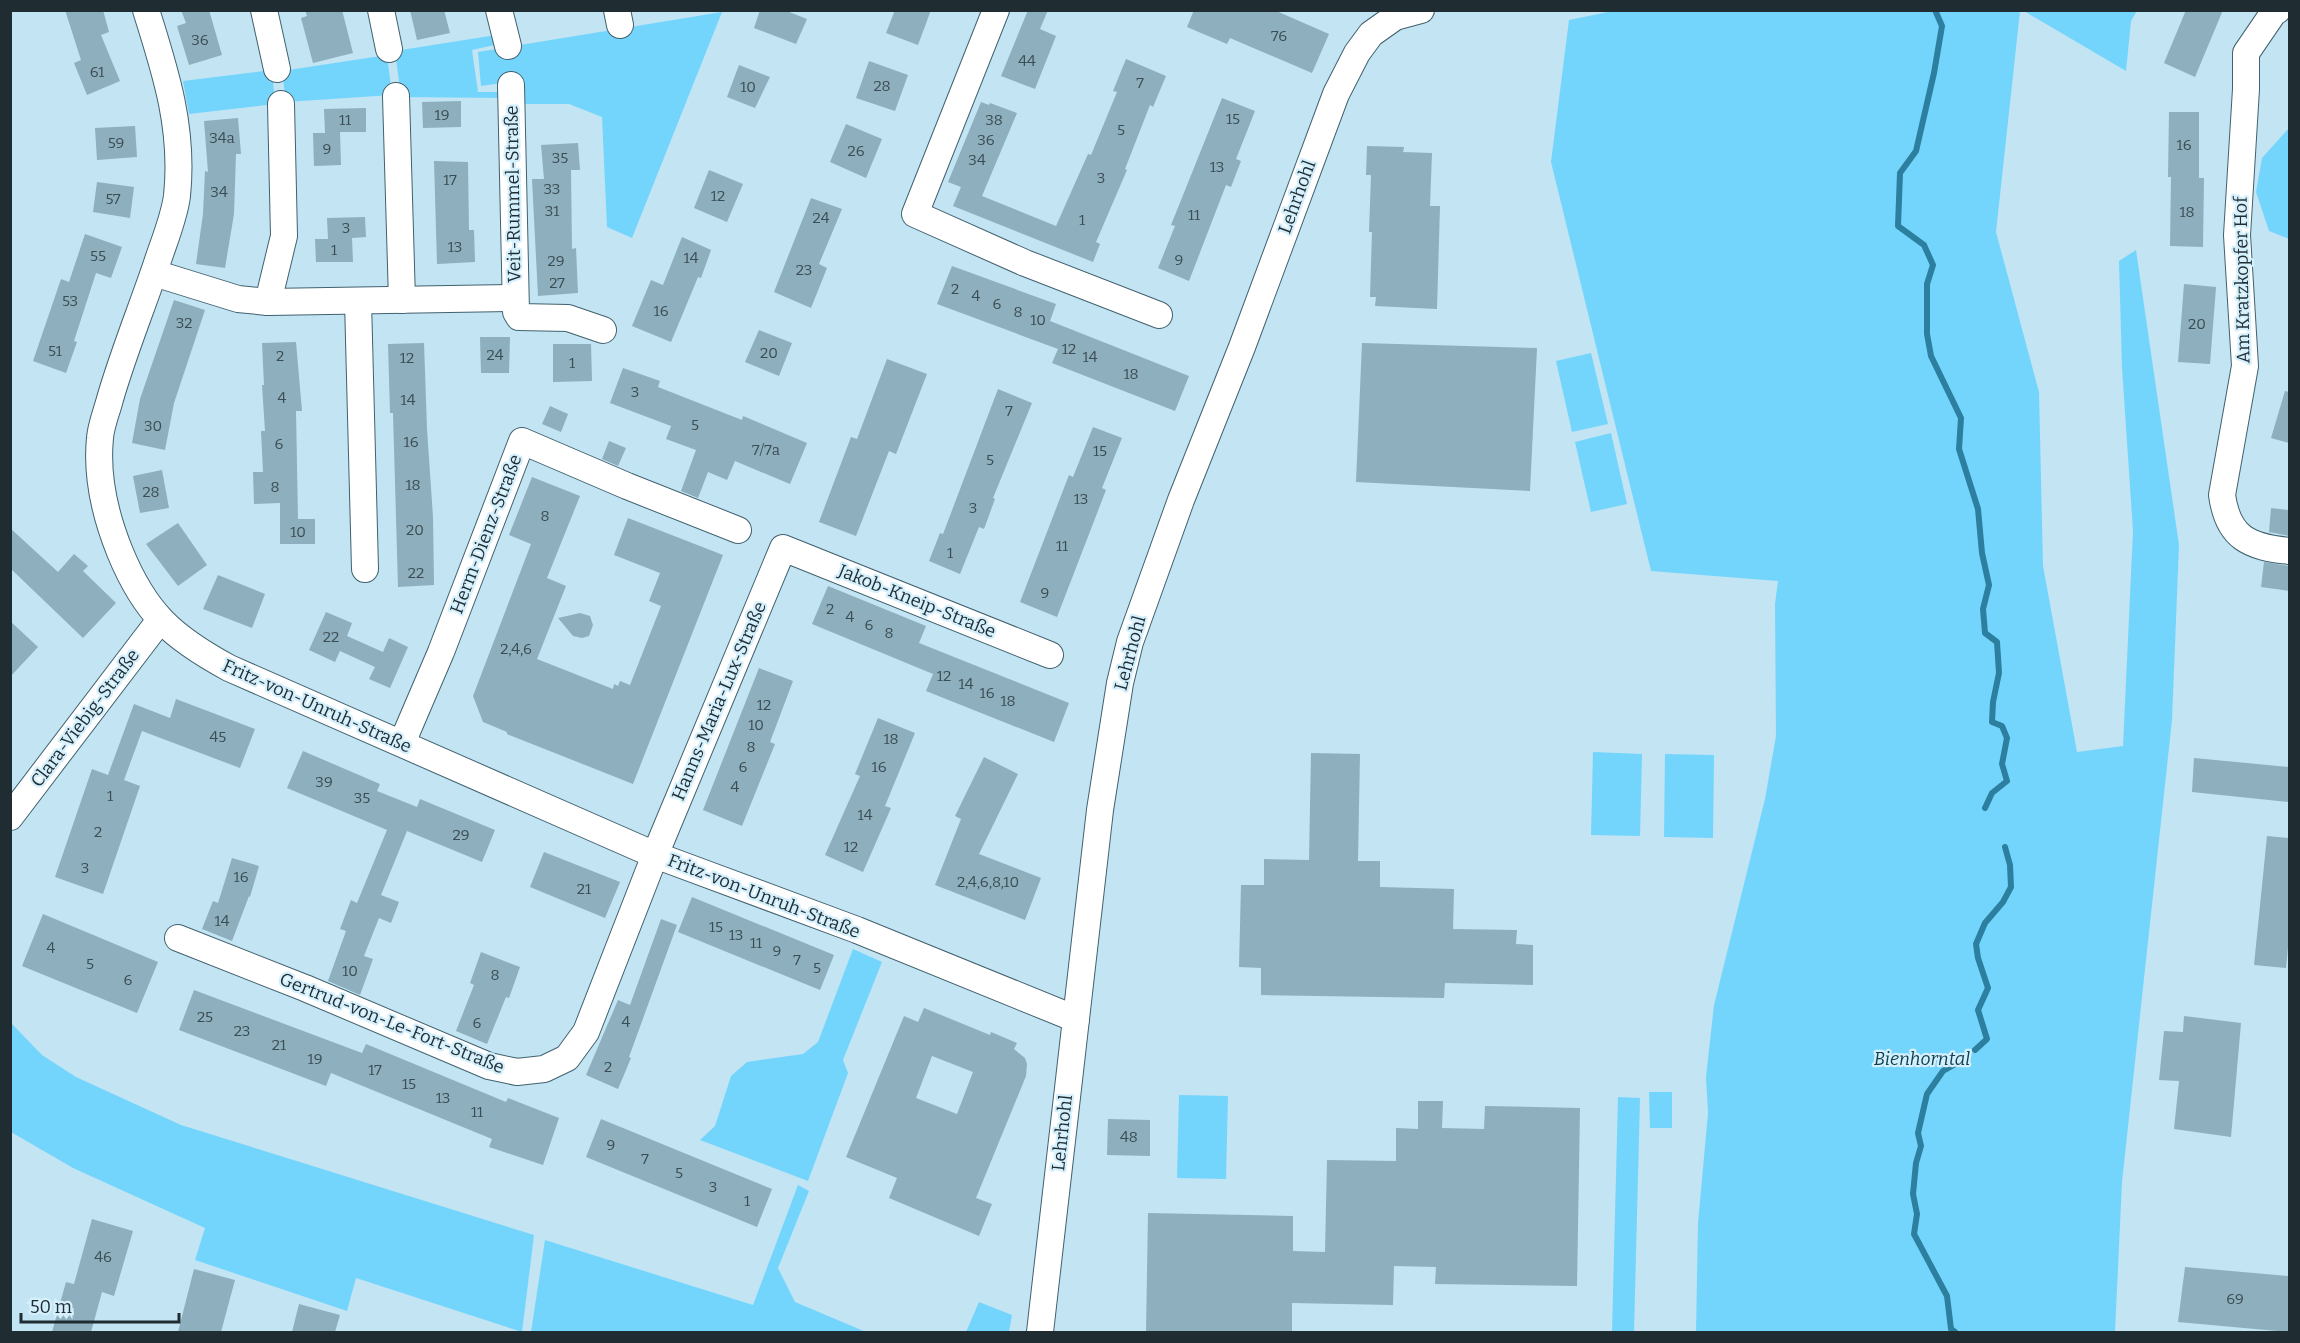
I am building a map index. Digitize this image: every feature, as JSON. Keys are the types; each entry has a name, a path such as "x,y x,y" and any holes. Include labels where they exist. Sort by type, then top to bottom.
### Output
{"street":[{"name":"Fritz-von-Unruh-Straße","path":"146,10 173,102 178,154 177,198 154,273 117,377 100,435 98,459 101,490 109,524 128,572 143,598 160,620 196,650 229,668 655,855 835,922 1076,1019"},
{"path":"264,10 277,69"},
{"path":"381,10 389,49"},
{"path":"499,10 508,46"},
{"path":"996,10 915,214 1025,263 1159,315"},
{"name":"Am Kratzkopfer Hof","path":"2278,10 2274,12 2246,53 2246,90 2237,235 2245,366 2222,495 2224,512 2230,526 2245,540 2263,548 2289,551"},
{"path":"1384,16 1417,11"},
{"name":"Lehrhohl","path":"1040,1332 1106,764 1120,683 1136,624 1181,500 1242,347 1336,94 1364,42 1384,16"},
{"name":"Veit-Rummel-Straße","path":"154,273 238,299 268,302 514,298 511,85"},
{"path":"396,96 402,300"},
{"path":"268,302 284,236 281,104"},
{"path":"514,298 519,317 568,318 603,330"},
{"path":"358,301 365,569"},
{"name":"Herm-Dienz-Straße","path":"402,743 441,652 522,441 738,530"},
{"name":"Jakob-Kneip-Straße","path":"783,548 1050,655"},
{"name":"Hanns-Maria-Lux-Straße","path":"655,855 783,548"},
{"name":"Clara-Viebig-Straße","path":"10,817 160,620"},
{"name":"Gertrud-von-Le-Fort-Straße","path":"178,938 305,988 489,1066 517,1072 544,1069 567,1058 586,1032 655,855"}],"green space":[{"name":"Bienhorntal","path":"1618,10 2020,11 1996,232 2039,392 2043,566 2077,752 2123,746 2133,531 2122,368 2119,261 2136,250 2179,545 2172,720 2122,1182 2115,1332 1696,1332 1698,1223 1708,1113 1706,1077 1714,1005 1765,799 1776,736 1775,604 1778,581 1651,571 1551,162 1569,20"},
{"path":"2024,11 2137,11 2131,21 2126,71"},
{"path":"722,12 632,238 607,227 602,117 569,104 518,104 516,81 481,86 478,52"},
{"path":"496,35 499,44 472,50 478,92 503,92 504,98 401,97 395,51"},
{"path":"387,55 392,95 286,102 282,71"},
{"path":"272,70 275,104 189,114 183,81"},
{"path":"2289,128 2289,239 2269,231 2256,192 2262,158"},
{"path":"1591,353 1608,424 1572,432 1556,361"},
{"path":"1611,433 1627,504 1591,512 1575,442"},
{"path":"1593,752 1642,754 1640,836 1591,835"},
{"path":"1665,754 1714,755 1713,838 1664,837"},
{"path":"853,949 882,962 843,1060 848,1073 808,1181 700,1140 715,1126 731,1076 747,1062 803,1054 818,1042"},
{"path":"11,1023 42,1055 76,1077 181,1125 534,1235 522,1332 356,1278 347,1311 195,1260 205,1228 73,1168 11,1132"},
{"path":"1649,1092 1672,1092 1672,1128 1650,1128"},
{"path":"1179,1095 1228,1096 1226,1179 1177,1178"},
{"path":"1618,1097 1640,1098 1634,1332 1612,1332"},
{"path":"798,1185 809,1191 778,1268 795,1302 866,1332 531,1332 545,1240 753,1305"},
{"path":"979,1302 1012,1315 1009,1332 966,1332"}],"building":[{"path":"65,10 103,10 109,32 101,35 120,81 87,95 74,63 81,60"},
{"path":"181,10 209,10 222,55 189,65 177,26 186,23"},
{"path":"305,10 342,10 353,53 313,63 301,18 307,16"},
{"path":"410,10 444,10 450,33 417,40"},
{"path":"760,10 784,10 807,19 796,44 754,28"},
{"path":"895,10 931,10 918,45 886,33"},
{"path":"1028,10 1048,10 1040,29 1056,36 1035,89 1001,76"},
{"path":"1194,10 1274,10 1329,34 1312,73 1230,38 1227,44 1187,27"},
{"path":"2186,10 2223,10 2195,77 2164,63"},
{"path":"1126,59 1166,76 1153,107 1150,105 1125,169 1127,170 1096,242 1100,244 1093,262 953,206 961,187 948,182 981,102 989,105 990,103 1017,113 982,196 1056,226 1088,154 1091,155 1117,92 1113,91"},
{"path":"869,61 908,75 895,111 856,98"},
{"path":"739,65 770,77 755,108 727,97"},
{"path":"1222,98 1255,111 1236,159 1241,161 1231,187 1226,185 1189,281 1158,268 1175,226 1171,225"},
{"path":"461,101 461,127 423,128 422,102"},
{"path":"366,108 366,132 340,132 341,165 314,166 313,133 325,133 324,109"},
{"path":"2169,112 2199,112 2199,178 2204,178 2203,247 2170,246"},
{"path":"238,118 241,154 236,154 234,214 225,268 196,264 203,214 205,171 208,172 204,121"},
{"path":"846,124 882,139 866,178 830,162"},
{"path":"135,126 137,157 97,160 95,128"},
{"path":"578,143 580,170 571,170 572,249 576,248 578,293 538,296 532,179 544,179 541,145"},
{"path":"1367,146 1404,147 1403,152 1432,153 1430,206 1440,206 1437,309 1375,306 1376,297 1370,297 1371,175 1366,175"},
{"path":"434,161 468,162 469,230 474,230 475,262 437,264"},
{"path":"709,170 743,184 727,222 694,208"},
{"path":"97,182 134,187 130,218 93,212"},
{"path":"811,198 842,209 819,264 827,268 811,308 774,292"},
{"path":"365,217 366,237 352,238 353,262 316,262 315,239 328,239 327,218"},
{"path":"85,234 122,247 111,278 96,273 66,373 33,361 61,279 69,282"},
{"path":"682,237 711,250 701,278 698,277 671,342 632,326 651,280 663,285"},
{"path":"952,266 1056,304 1050,321 1189,376 1175,411 1052,363 1058,349 937,304"},
{"path":"2184,284 2216,287 2210,364 2178,362"},
{"path":"174,300 205,310 174,403 165,450 132,443 140,399"},
{"path":"759,330 792,343 779,376 745,362"},
{"path":"480,337 510,337 509,373 481,373"},
{"path":"296,342 302,411 296,411 298,519 315,519 315,544 280,544 280,503 254,504 253,472 263,472 261,431 265,431 262,343"},
{"path":"424,343 433,517 434,585 398,587 393,413 390,413 388,344"},
{"path":"1362,343 1537,348 1530,491 1356,482"},
{"path":"553,344 591,344 592,381 553,382"},
{"path":"887,359 927,374 896,454 889,451 856,536 819,522 851,437 857,439"},
{"path":"623,368 660,381 658,387 742,420 743,416 807,443 790,484 735,461 727,480 708,472 698,498 681,491 696,450 666,439 671,426 610,403"},
{"path":"998,389 1032,403 993,498 995,499 984,529 979,527 960,574 929,561 940,533 943,534"},
{"path":"2285,391 2289,392 2289,443 2271,438"},
{"path":"550,406 568,414 561,432 542,424"},
{"path":"1093,427 1122,438 1102,488 1106,490 1057,617 1020,602 1069,475 1073,477"},
{"path":"609,441 626,448 618,466 602,459"},
{"path":"162,470 169,508 140,513 133,476"},
{"path":"532,477 580,496 547,578 566,586 537,659 613,689 614,684 618,686 620,681 630,685 661,606 649,601 660,573 614,555 628,518 723,555 633,784 507,734 483,722 473,696 531,544 509,535"},
{"path":"2271,508 2289,510 2289,536 2269,532"},
{"path":"178,523 207,565 178,586 146,544"},
{"path":"10,528 58,572 74,554 88,566 83,571 116,603 83,638 10,568"},
{"path":"2264,562 2289,566 2289,591 2261,587"},
{"path":"218,575 265,594 252,628 203,609"},
{"path":"828,586 926,626 919,643 1069,703 1054,742 926,691 933,674 812,624"},
{"path":"326,612 352,623 347,636 383,652 389,638 408,647 390,688 369,679 375,667 340,651 335,662 309,650"},
{"path":"580,613 590,616 593,625 589,636 582,638 573,636 558,618"},
{"path":"10,621 38,647 10,677"},
{"path":"759,668 793,681 770,742 775,744 742,826 703,810"},
{"path":"176,699 255,729 240,768 142,731 124,780 140,786 103,894 55,877 92,769 108,775 134,704 170,718"},
{"path":"878,718 915,733 885,806 891,808 863,872 825,855 860,776 855,774"},
{"path":"303,751 380,784 377,791 417,807 420,799 495,830 482,862 407,831 381,895 399,902 391,923 379,918 364,956 373,959 360,995 328,981 346,931 340,929 351,900 357,903 387,830 287,788"},
{"path":"1311,753 1360,754 1358,861 1380,861 1380,887 1454,889 1453,929 1517,930 1516,944 1533,945 1533,985 1445,983 1444,998 1261,995 1261,968 1239,967 1241,885 1264,885 1264,859 1309,860"},
{"path":"984,757 1018,774 979,854 1041,878 1025,920 935,885 961,819 955,816"},
{"path":"2194,758 2289,767 2289,802 2192,792"},
{"path":"2267,836 2289,838 2289,936 2286,968 2254,965"},
{"path":"544,852 620,882 605,918 530,887"},
{"path":"232,858 259,866 250,897 232,941 202,929 213,901 218,903"},
{"path":"692,897 834,955 820,990 678,932"},
{"path":"43,914 158,962 137,1013 22,966"},
{"path":"661,919 677,925 618,1089 586,1075 618,1000 630,1005"},
{"path":"481,952 520,967 509,998 506,997 487,1044 456,1031 474,985 470,983"},
{"path":"194,990 362,1053 366,1044 506,1102 508,1098 559,1118 543,1165 489,1147 492,1139 331,1073 326,1086 179,1030"},
{"path":"924,1008 990,1035 991,1032 1017,1043 1014,1049 1025,1058 1027,1064 1026,1076 976,1198 992,1204 979,1236 889,1198 897,1178 846,1157 904,1016 918,1022","holes":["932,1056 973,1072 957,1114 916,1098"]},
{"path":"2184,1016 2241,1023 2231,1137 2174,1129 2179,1081 2159,1080 2164,1031 2183,1032"},
{"path":"1418,1101 1443,1101 1442,1128 1484,1129 1485,1106 1580,1108 1577,1286 1435,1284 1436,1267 1394,1266 1393,1305 1292,1303 1292,1332 1146,1332 1148,1213 1293,1216 1293,1251 1325,1252 1327,1160 1396,1161 1396,1128 1418,1129"},
{"path":"601,1119 772,1189 757,1227 586,1157"},
{"path":"1108,1119 1150,1120 1150,1156 1107,1155"},
{"path":"92,1219 133,1231 114,1296 102,1292 91,1332 52,1332 66,1282 74,1284"},
{"path":"2185,1267 2289,1276 2289,1332 2178,1322"},
{"path":"194,1269 235,1280 221,1332 178,1332"},
{"path":"299,1304 340,1315 335,1332 292,1332"}],"waterway":[{"path":"1935,10 1942,26 1934,73 1916,151 1900,173 1898,226 1924,245 1933,265 1927,284 1927,334 1931,356 1961,418 1959,449 1978,509 1982,553 1989,585 1983,609 1985,633 1997,642 1999,673 1993,702 1992,722 2002,726 2007,738 2002,764 2007,781 1992,793 1985,808"},
{"path":"1975,1050 1987,1039 1978,1010 1988,988 1976,944 1985,923 2003,902 2011,887 2010,865 2005,847"},
{"path":"1955,1332 1951,1329 1947,1296 1914,1234 1917,1214 1913,1194 1916,1163 1921,1146 1918,1133 1927,1094 1943,1071 1966,1058"}]}
